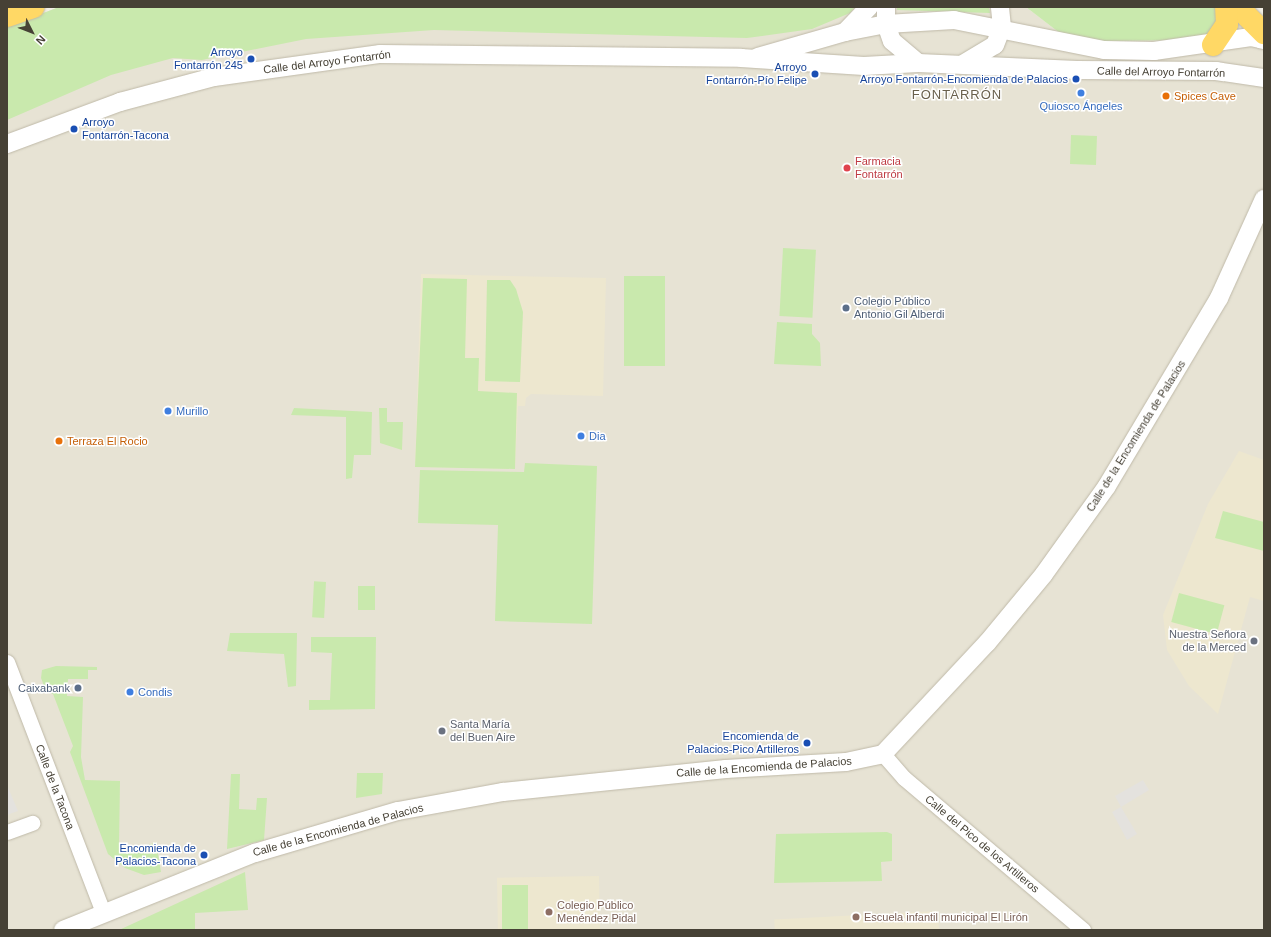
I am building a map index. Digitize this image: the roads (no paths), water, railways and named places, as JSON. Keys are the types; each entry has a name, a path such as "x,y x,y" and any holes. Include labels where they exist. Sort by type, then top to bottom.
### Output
{"highway":[{"path":"7,16 33,7"},
{"path":"1213,45 1227,24 1226,7"},
{"path":"1238,7 1264,33"}],"street":[{"name":"Calle del Arroyo Fontarrón","path":"845,32 870,7"},
{"path":"962,65 995,45 1002,27 1000,7"},
{"path":"1007,7 1024,27 1040,38"},
{"name":"Calle del Arroyo Fontarrón","path":"754,58 845,32 886,15 954,20 1002,27 1040,38 1104,50 1154,51 1213,45 1251,37 1264,40"},
{"path":"886,15 892,41 918,63"},
{"name":"Calle del Arroyo Fontarrón","path":"7,144 120,102 214,77 374,55 518,53 754,58 864,66 918,63 1216,71 1264,78"},
{"name":"Calle de la Encomienda de Palacios","path":"62,930 103,912 271,848 398,812 460,799 640,777 846,762 884,754 1029,592 1107,486 1219,298 1264,199"},
{"name":"Calle de la Tacona","path":"7,662 103,912"},
{"name":"Calle del Pico de los Artilleros","path":"884,754 904,778 1083,930"},
{"path":"7,832 32,823"}],"place":[{"name":"Arroyo Fontarrón 245","path":"251,59"},
{"name":"Arroyo Fontarrón-Pío Felipe","path":"815,74"},
{"name":"Arroyo Fontarrón-Encomienda de Palacios","path":"1076,79"},
{"name":"Quiosco Ángeles","path":"1081,93"},
{"name":"Spices Cave","path":"1166,96"},
{"name":"Arroyo Fontarrón-Tacona","path":"74,129"},
{"name":"Farmacia Fontarrón","path":"847,168"},
{"name":"Colegio Público Antonio Gil Alberdi","path":"846,308"},
{"name":"Murillo","path":"168,411"},
{"name":"Dia","path":"581,436"},
{"name":"Terraza El Rocio","path":"59,441"},
{"name":"Nuestra Señora de la Merced","path":"1254,641"},
{"name":"Caixabank","path":"78,688"},
{"name":"Condis","path":"130,692"},
{"name":"Santa María del Buen Aire","path":"442,731"},
{"name":"Encomienda de Palacios-Pico Artilleros","path":"807,743"},
{"name":"Encomienda de Palacios-Tacona","path":"204,855"},
{"name":"Colegio Público Menéndez Pidal","path":"549,912"},
{"name":"Escuela infantil municipal El Lirón","path":"856,917"}],"district":[{"name":"FONTARRÓN","path":"957,95"}]}
